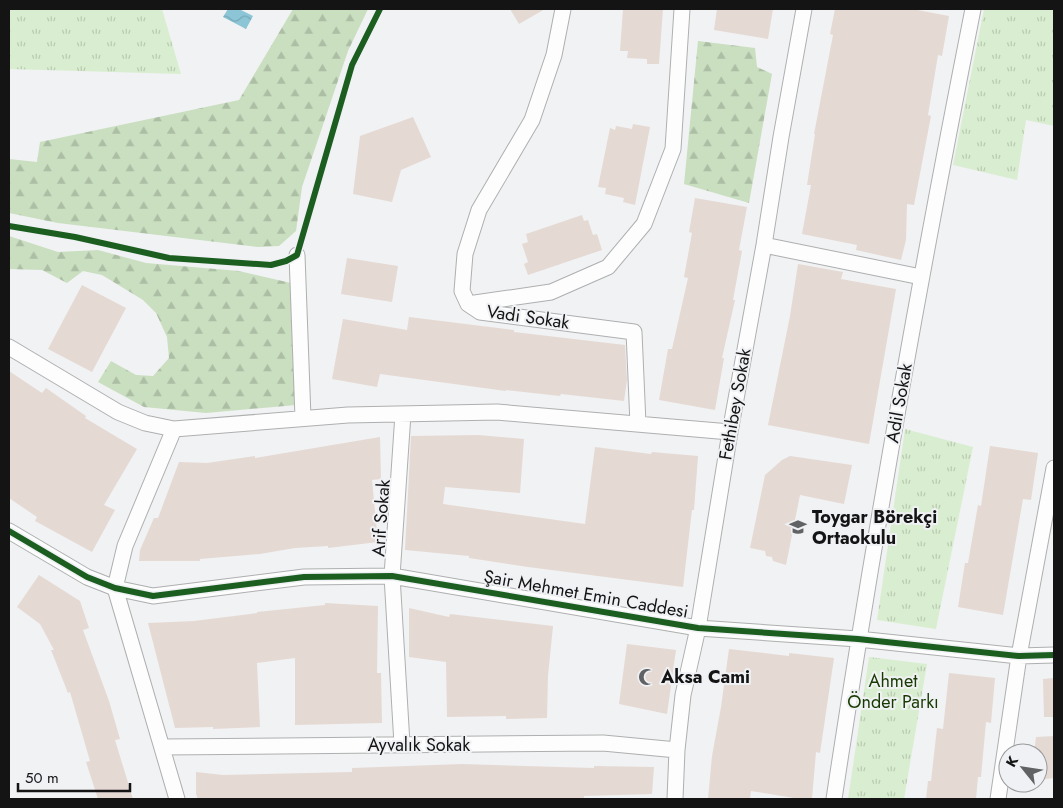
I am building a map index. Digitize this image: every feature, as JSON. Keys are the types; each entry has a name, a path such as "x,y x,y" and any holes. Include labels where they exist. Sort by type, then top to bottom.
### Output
{"street":[{"name":"Vadi Sokak","path":"563,9 554,55 532,120 478,210 465,254 462,291 468,304 480,312 634,332 638,424"},
{"path":"468,304 551,292 608,267 644,224 674,149 682,9"},
{"name":"Fethibey Sokak","path":"675,799 677,750 683,695 698,628 730,432 804,9"},
{"name":"Adil Sokak","path":"834,799 858,639 921,277 973,9"},
{"path":"764,245 921,277"},
{"path":"297,255 303,418"},
{"path":"9,347 118,412 145,423 174,429 348,415 496,412 730,432"},
{"name":"Arif Sokak","path":"402,744 392,576 403,414"},
{"path":"174,429 125,546 115,588 177,799"},
{"path":"998,799 1019,656 1050,521 1054,468"},
{"name":"Şair Mehmet Emin Caddesi","path":"9,531 87,577 115,588 153,596 304,578 392,576 698,628 858,639 1019,656 1054,655"},
{"name":"Ayvalık Sokak","path":"162,747 402,744 442,746 603,743 677,750"}],"green space":[{"path":"9,9 162,9 181,74 9,69"},
{"path":"293,9 368,9 348,51 302,187 296,231 279,246 258,247 58,223 9,213 9,159 37,162 40,142 239,100"},
{"path":"984,9 1054,9 1054,126 1026,120 1017,180 953,165"},
{"path":"698,41 755,48 757,67 772,74 749,203 684,184"},
{"path":"9,236 58,252 98,250 146,263 239,271 291,283 296,405 206,413 144,407 98,382 111,361 136,375 153,376 169,358 167,337 156,313 143,300 102,275 83,271 67,283 42,270 9,269"},
{"path":"905,429 973,447 936,629 877,620"},
{"name":"Ahmet Önder Parkı","path":"869,657 927,664 904,799 848,799"}],"water":[{"path":"228,9 239,9 253,16 246,29 223,17"}],"building":[{"path":"510,9 545,9 519,24"},
{"path":"623,9 663,9 659,64 647,64 647,59 627,58 628,51 620,51"},
{"path":"717,9 773,9 768,39 714,30"},
{"path":"835,9 912,9 949,16 942,56 938,55 928,115 931,116 914,205 907,204 906,240 901,260 856,250 857,245 802,234 811,185 807,185 814,134 833,35 830,34"},
{"path":"413,117 431,157 401,170 392,202 353,194 360,136"},
{"path":"633,124 650,127 635,205 623,202 624,198 605,194 606,188 598,187 610,128 615,130 616,126 632,129"},
{"path":"695,198 747,207 739,250 742,251 733,300 735,300 722,358 724,358 715,410 659,400 668,349 672,349 688,278 684,277 692,233 689,232"},
{"path":"582,215 584,221 588,220 593,235 597,234 602,250 528,275 524,264 528,262 522,244 528,242 526,234"},
{"path":"347,258 398,266 392,302 341,294"},
{"path":"798,264 843,272 841,279 896,289 869,444 768,425 790,316"},
{"path":"82,285 126,308 92,372 48,349"},
{"path":"409,317 625,345 627,380 624,401 561,394 560,396 506,391 380,374 377,387 332,379 343,319 407,330"},
{"path":"9,371 42,393 46,388 86,416 85,418 137,449 104,505 115,510 92,552 35,521 37,517 9,498"},
{"path":"478,435 524,439 520,493 445,487 443,504 585,524 595,447 651,454 652,452 698,456 694,510 692,510 683,587 528,567 469,558 469,556 405,550 411,436"},
{"path":"380,437 381,479 372,480 378,542 328,548 328,546 295,548 260,554 200,559 200,561 139,561 140,550 154,518 158,518 179,462 207,463 255,456 255,458"},
{"path":"990,446 1038,453 1031,500 1023,499 1003,615 958,607 965,563 968,563 978,505 981,506"},
{"path":"790,456 852,465 844,504 800,495 786,565 773,561 772,557 766,556 765,551 750,548 765,475 782,460"},
{"path":"39,575 80,601 89,628 83,630 109,701 120,739 115,740 133,799 98,799 86,762 90,761 70,692 68,693 51,650 54,650 40,624 17,607"},
{"path":"325,603 378,606 377,673 381,673 382,723 295,725 295,658 257,663 260,727 175,728 148,623 194,621 325,605"},
{"path":"409,608 449,617 450,614 553,626 548,676 547,718 506,719 506,716 447,717 446,662 409,657"},
{"name":"Aksa Cami","path":"627,644 676,650 667,714 619,704"},
{"path":"729,649 789,656 789,653 834,658 820,753 816,752 812,799 800,799 751,791 750,799 708,799 712,756"},
{"path":"949,673 995,678 991,723 986,722 981,777 978,777 976,799 926,799 928,781 931,781 937,728 943,729"},
{"path":"1054,678 1054,717 1044,717 1043,679"},
{"path":"1054,736 1054,778 1048,779 1048,743 1035,743 1036,737"},
{"path":"462,764 594,768 594,766 654,767 652,794 584,796 584,799 198,799 196,794 196,772 223,775 352,772 352,768"}],"cycle path":[{"path":"9,226 75,237 169,258 271,265 286,261 297,255 352,65 380,9"},
{"path":"9,531 87,577 115,588 153,596 304,577 392,576 698,628 858,639 1019,656 1054,655"}],"place":[{"name":"Toygar Börekçi Ortaokulu","path":"798,527"},
{"name":"Aksa Cami","path":"647,677"}]}
